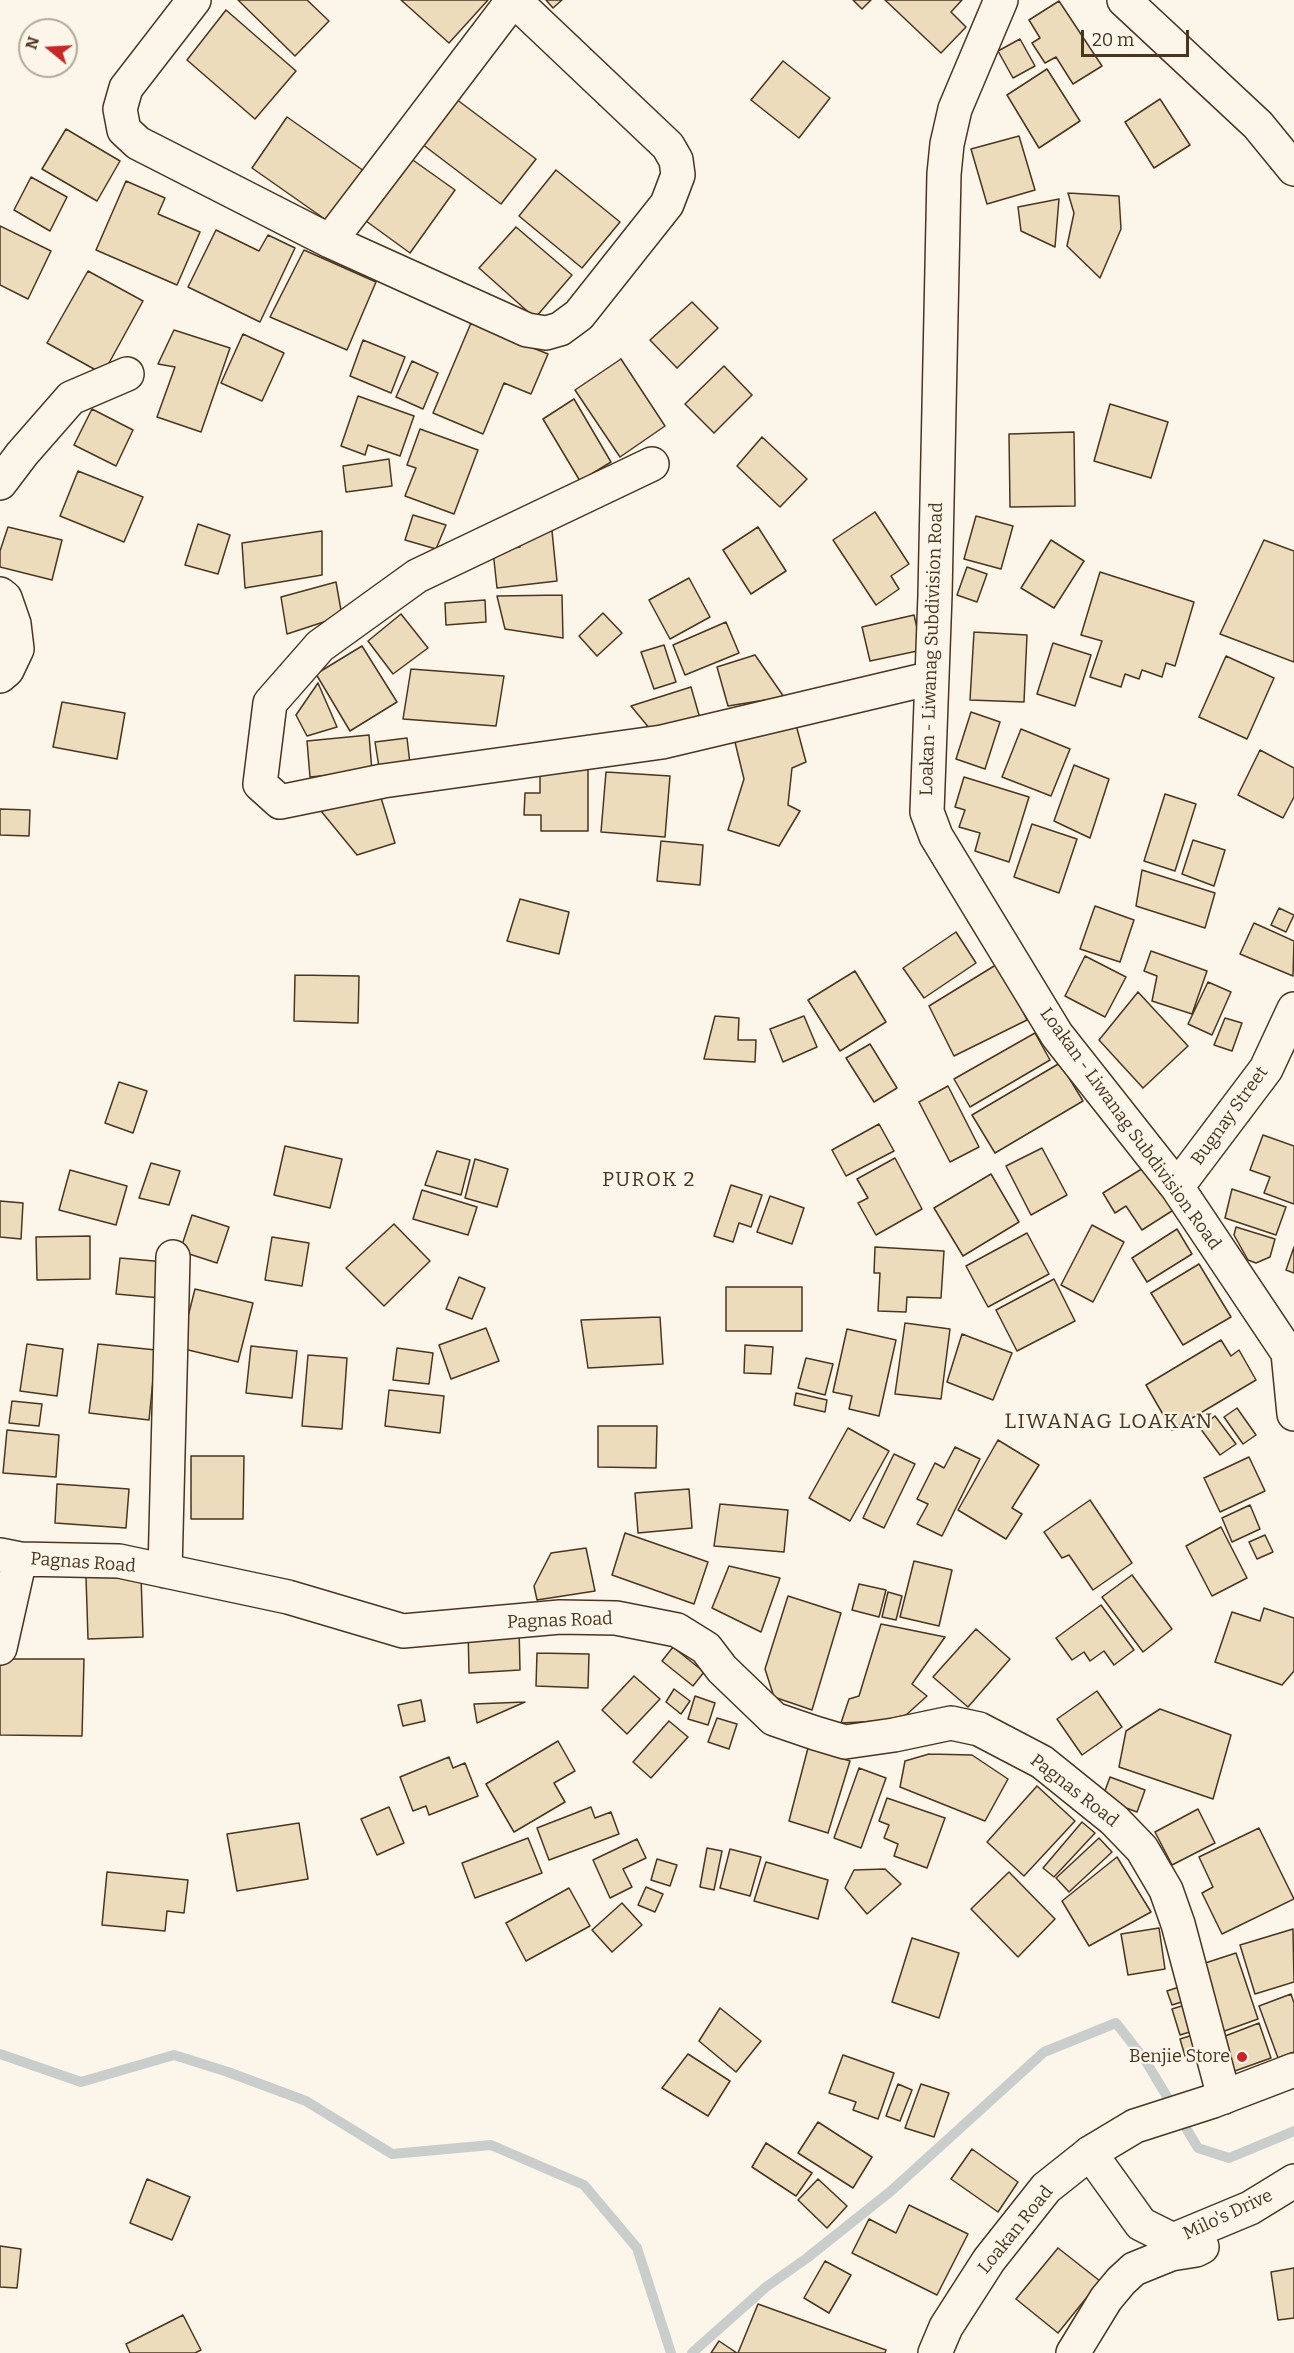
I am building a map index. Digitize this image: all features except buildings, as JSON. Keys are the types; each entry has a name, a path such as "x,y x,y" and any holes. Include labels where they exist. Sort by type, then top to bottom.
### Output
{"street":[{"path":"194,0 126,88 120,109 124,130 138,143 330,241 527,330 546,333 560,329 579,315 667,204 678,175 676,160 668,146 514,0 330,241"},
{"name":"Loakan - Liwanag Subdivision Road","path":"1000,0 955,109 947,144 944,174 927,812 936,836 1057,1035 1177,1187 1291,1352 1294,1414"},
{"path":"1124,0 1258,125 1294,169"},
{"path":"0,483 71,398 127,374"},
{"path":"652,464 417,576 320,646 270,703 260,784 280,802 383,781 662,742 932,678"},
{"path":"0,594 5,598 14,624 17,649 7,670 0,676"},
{"name":"Bugnay Street","path":"1177,1187 1266,1069 1294,1009"},
{"path":"165,1571 173,1257"},
{"path":"0,1648 10,1557"},
{"name":"Pagnas Road","path":"10,1557 119,1562 288,1597 404,1631 560,1617 626,1620 677,1630 706,1648 722,1669 774,1719 825,1736 845,1742 951,1723 979,1729 1042,1762 1114,1820 1142,1849 1166,1890 1178,1924 1218,2099"},
{"name":"Loakan Road","path":"935,2353 946,2327 989,2260 1046,2188 1090,2154 1135,2126 1218,2099 1294,2070"},
{"name":"Milo's Drive","path":"1090,2154 1141,2224 1173,2240 1250,2208 1292,2186"},
{"path":"1073,2353 1106,2299 1134,2269 1171,2254 1196,2250 1204,2246 1218,2238 1250,2208"}],"waterway":[{"path":"692,2353 766,2287 807,2258 891,2191 1044,2052 1116,2023 1145,2060 1198,2148 1229,2158 1294,2131"},
{"path":"0,2054 81,2082 174,2055 306,2101 392,2154 491,2145 584,2185 637,2248 671,2353"}],"place":[{"name":"Benjie Store","path":"1242,2057"}],"district":[{"name":"PUROK 2","path":"649,1180"},
{"name":"LIWANAG LOAKAN","path":"1109,1422"}]}
